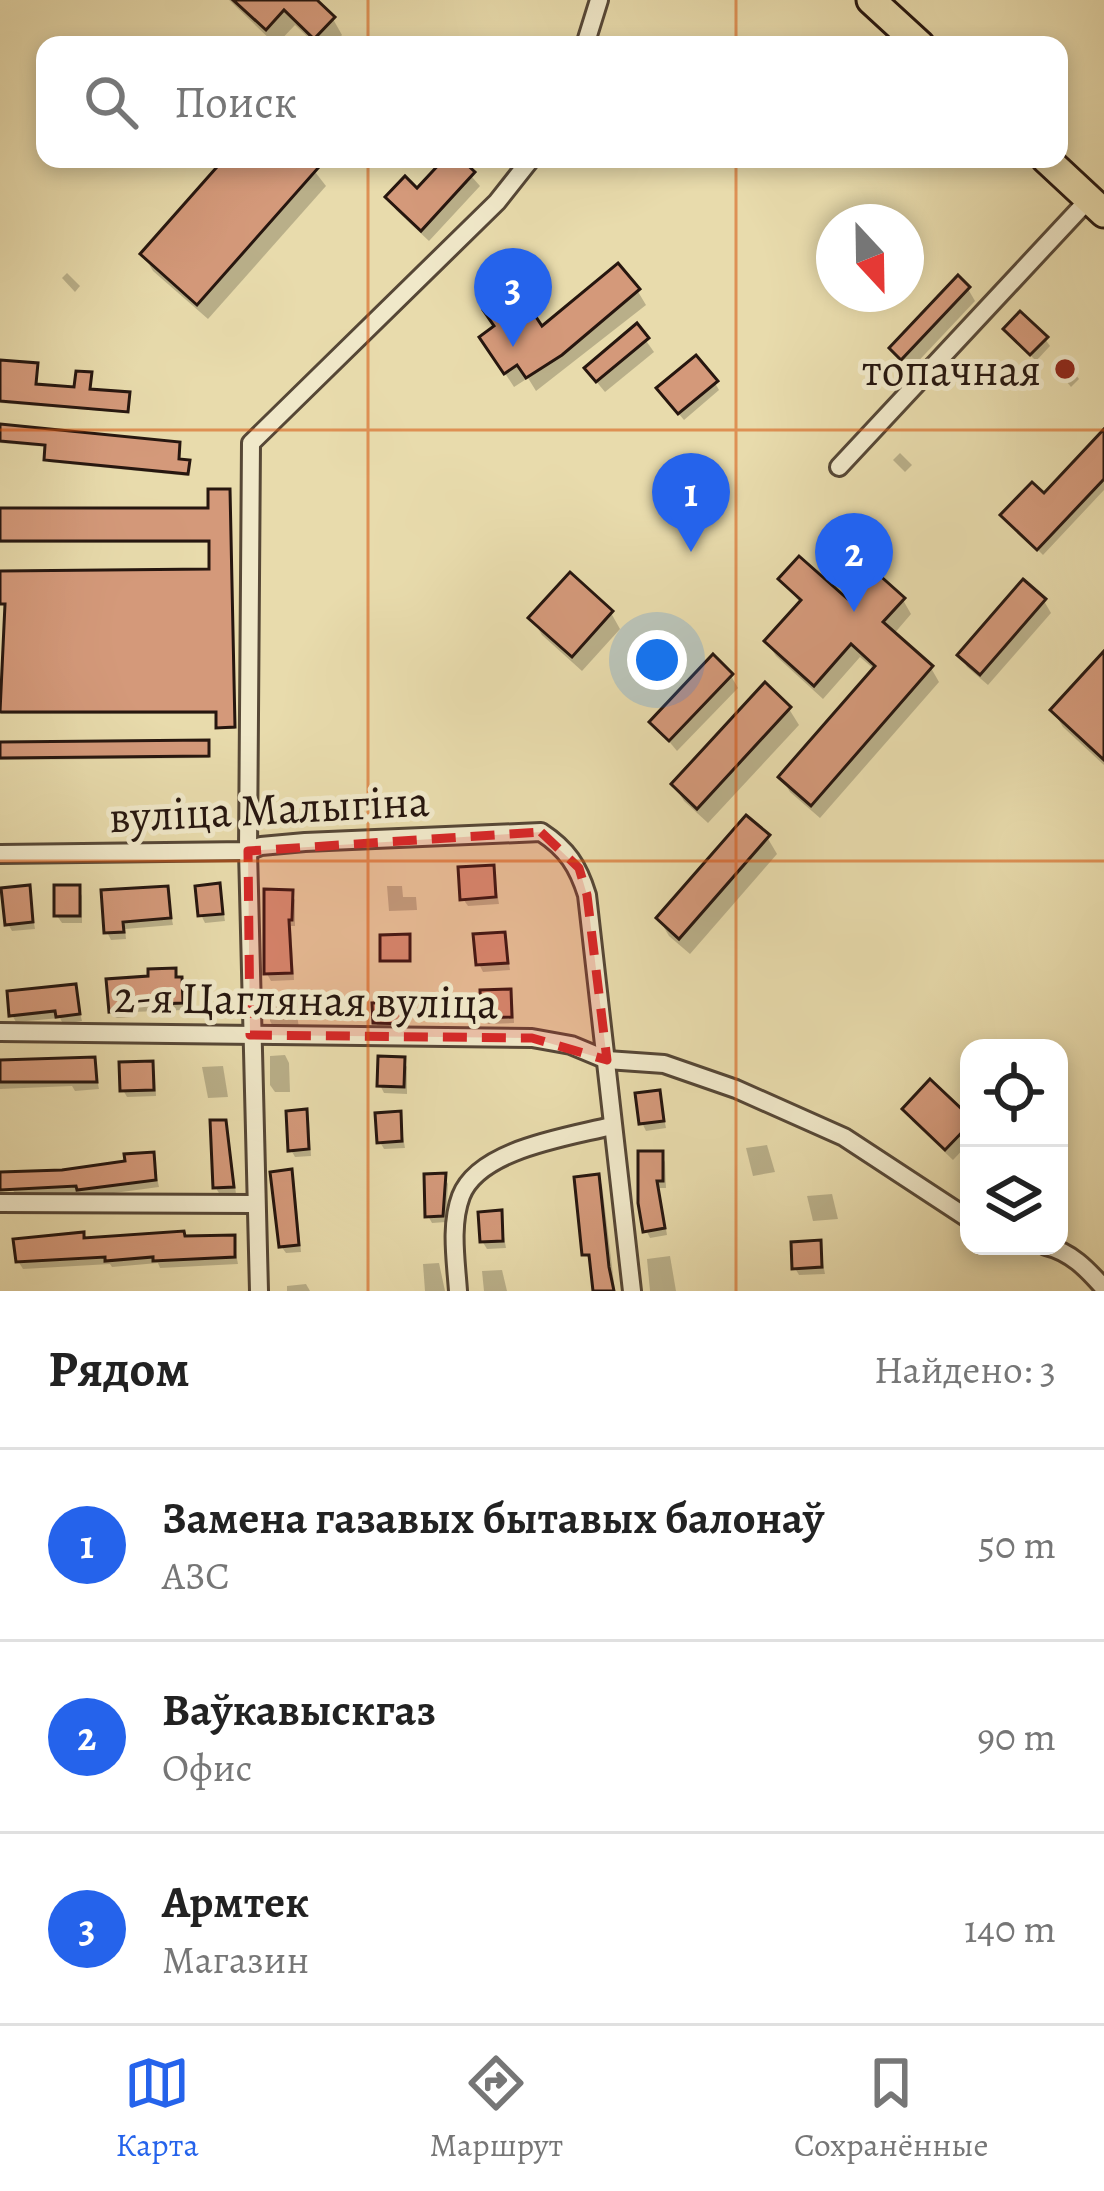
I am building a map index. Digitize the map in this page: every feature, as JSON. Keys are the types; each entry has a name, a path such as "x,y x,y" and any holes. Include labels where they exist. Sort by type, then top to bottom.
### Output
{"main road":[{"path":"871,0 910,36"},
{"path":"1056,168 1097,206"}],"street":[{"path":"588,36 598,0"},
{"path":"259,1291 248,851 251,443 497,202 524,168"},
{"path":"839,467 1097,206"},
{"name":"вуліца Малыгіна","path":"0,854 248,851 305,842 542,832 561,845 579,868 587,895 608,1060"},
{"name":"2-я Цагляная вуліца","path":"0,1032 532,1038 571,1045 608,1060 664,1064 736,1089 844,1137 960,1213"},
{"path":"608,1060 611,1126 632,1291"},
{"path":"458,1291 455,1232 460,1198 472,1177 495,1161 540,1144 611,1126"},
{"path":"0,1203 254,1204"},
{"path":"1068,1255 1087,1268 1103,1289"}],"highlighted area":[{"path":"541,832 579,868 587,895 607,1060 532,1038 250,1035 248,851"}],"building":[{"path":"233,0 317,0 335,17 317,36 311,36 284,10 266,30"},
{"path":"216,168 318,168 197,305 140,254"},
{"path":"436,168 475,172 421,231 385,197 405,176 417,188"},
{"path":"618,263 640,289 562,355 526,378 517,365 504,374 479,337 494,326 483,310 517,288 542,326"},
{"path":"958,275 970,287 901,360 889,348"},
{"path":"1020,311 1048,337 1030,355 1003,329"},
{"path":"637,323 649,338 596,382 584,368"},
{"path":"696,355 718,381 678,414 656,388"},
{"path":"0,360 38,363 36,384 74,387 76,371 92,372 90,389 130,392 128,412 0,401"},
{"path":"0,424 180,442 179,459 190,460 188,474 44,460 45,445 0,441"},
{"path":"1104,429 1104,479 1037,550 1000,515 1032,482 1044,493"},
{"path":"208,489 230,489 235,727 216,728 216,712 0,712 5,604 0,604 0,571 209,569 209,541 0,541 0,508 208,508"},
{"path":"799,556 851,602 877,573 905,598 883,622 933,666 811,806 778,777 875,666 851,644 814,686 764,641 801,600 778,579"},
{"path":"570,572 613,611 572,657 528,618"},
{"path":"1023,579 1046,599 980,675 957,655"},
{"path":"1104,651 1104,760 1050,710"},
{"path":"713,654 733,674 669,741 649,722"},
{"path":"765,682 791,707 697,809 671,784"},
{"path":"209,740 209,756 0,758 0,742"},
{"path":"746,815 770,835 679,939 656,918"},
{"path":"494,865 496,897 460,900 458,867"},
{"path":"220,883 223,914 198,916 195,886"},
{"path":"30,885 33,922 5,925 1,888"},
{"path":"54,885 80,885 80,916 54,916"},
{"path":"168,886 171,918 123,922 124,932 104,933 101,890"},
{"path":"264,889 293,890 289,920 292,973 264,974"},
{"path":"505,932 508,963 476,965 473,934"},
{"path":"410,934 410,961 380,961 380,935"},
{"path":"176,968 176,977 182,977 183,1003 130,1005 130,1010 109,1012 106,979"},
{"path":"76,984 80,1014 56,1017 55,1011 9,1016 7,991"},
{"path":"511,989 512,1017 481,1018 480,990"},
{"path":"407,1002 407,1024 373,1023 372,1003"},
{"path":"378,1056 405,1057 404,1087 377,1086"},
{"path":"95,1057 97,1082 0,1082 0,1060"},
{"path":"153,1061 154,1090 120,1091 119,1062"},
{"path":"930,1079 960,1107 960,1134 945,1150 902,1109"},
{"path":"660,1090 664,1121 639,1124 635,1093"},
{"path":"307,1109 309,1149 288,1151 286,1111"},
{"path":"401,1111 402,1141 377,1143 375,1113"},
{"path":"210,1120 226,1120 234,1187 213,1188"},
{"path":"638,1151 663,1151 663,1181 657,1181 665,1228 643,1232"},
{"path":"154,1152 156,1180 77,1190 76,1186 0,1190 0,1172 62,1170 125,1161 124,1154"},
{"path":"292,1169 299,1245 279,1247 270,1172"},
{"path":"446,1173 443,1216 425,1217 424,1174"},
{"path":"599,1174 614,1291 593,1291 589,1255 582,1255 574,1177"},
{"path":"502,1210 503,1241 480,1242 478,1212"},
{"path":"184,1231 185,1236 235,1235 235,1257 16,1262 13,1239 84,1232 84,1238"},
{"path":"821,1240 822,1267 792,1269 791,1242"}],"place":[{"name":"Армтек","path":"513,347"},
{"name":"топачная","path":"1065,369"},
{"name":"Замена газавых бытавых балонаў","path":"691,552"},
{"name":"Ваўкавыскгаз","path":"854,612"}]}
